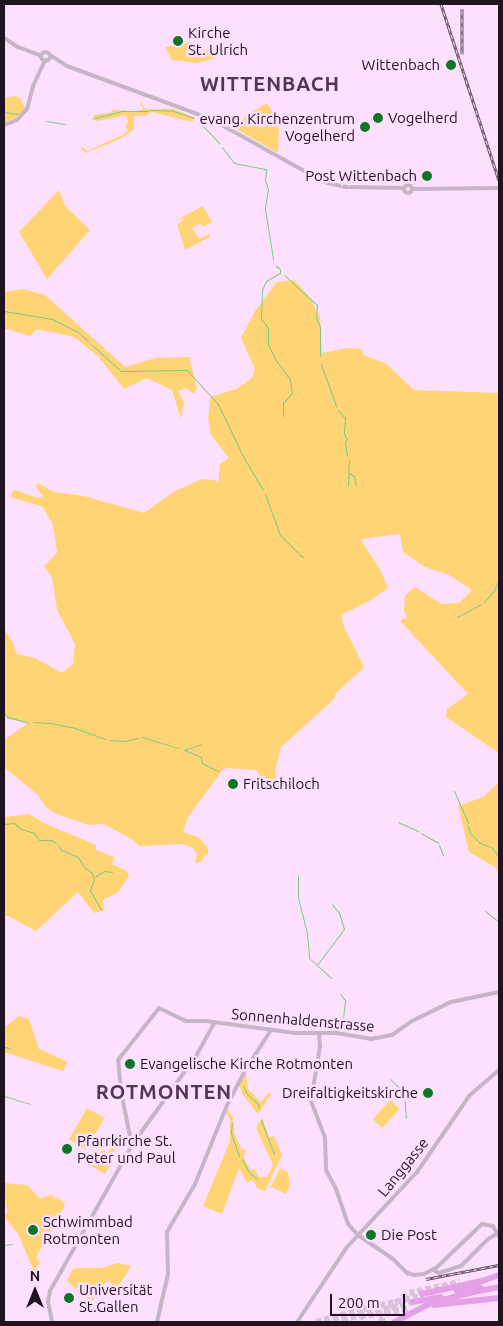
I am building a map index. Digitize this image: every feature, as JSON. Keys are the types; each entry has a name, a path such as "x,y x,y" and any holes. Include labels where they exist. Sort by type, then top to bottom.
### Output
{"highway":[{"path":"499,1275 422,1295 499,1283"},
{"path":"462,1284 499,1283"},
{"path":"395,1322 431,1303 482,1290 499,1283"},
{"path":"413,1302 482,1290"},
{"path":"408,1309 499,1298"}],"street":[{"path":"4,38 30,52 211,119 324,182 345,187 404,188 408,185 412,189 499,188"},
{"path":"4,126 17,120 27,109 45,57"},
{"name":"Sonnenhaldenstrasse","path":"134,1142 130,1136 121,1089 118,1060 159,1008 179,1019 271,1030 319,1034 338,1033 370,1039 390,1036 412,1020 446,1004 467,997 499,992"},
{"path":"52,1322 48,1302 50,1291 134,1142 196,1056 214,1024"},
{"path":"157,1322 168,1274 168,1230 195,1184 226,1105 242,1075 271,1030"},
{"path":"319,1034 320,1046 311,1103 325,1138 326,1170 335,1187 348,1224 358,1235 392,1258 409,1274 422,1275 433,1270 479,1225 486,1223 493,1226 499,1237"},
{"name":"Langgasse","path":"297,1322 347,1247 417,1172 469,1096 499,1070"},
{"path":"433,1270 439,1273 461,1266 487,1240 499,1232"}],"shaded area":[{"path":"192,42 194,52 214,49 216,58 197,63 172,60 165,47"},
{"path":"16,96 20,98 25,108 17,117 4,123 4,98"},
{"path":"141,102 145,109 174,109 195,118 192,122 152,112 144,116 134,116 134,129 122,138 86,153 81,149 82,147 87,151 123,135 128,130 125,128 128,121 126,115 98,121 92,120 94,115 110,113 112,110 138,111 144,109 140,104"},
{"path":"267,103 275,116 279,129 278,153 238,130 245,116"},
{"path":"59,190 65,206 90,230 47,279 19,232"},
{"path":"203,206 212,222 203,227 201,223 192,228 199,239 209,234 210,237 185,250 177,224 184,220 183,218 175,221"},
{"path":"294,280 308,295 320,317 322,353 348,348 362,349 363,355 385,363 414,390 499,393 499,753 446,717 447,709 468,694 400,621 407,617 404,611 405,596 415,587 441,604 459,603 472,590 449,575 425,567 403,552 400,534 360,539 380,569 388,588 371,600 341,615 344,627 364,667 335,694 335,698 281,747 275,771 277,783 268,787 256,770 224,768 188,817 183,832 198,837 208,848 208,855 204,856 201,862 197,863 195,862 197,854 193,848 183,844 139,846 133,840 104,824 89,825 54,813 45,806 38,795 4,767 4,740 28,723 8,719 4,715 4,628 17,654 35,658 62,673 73,664 75,644 57,610 52,577 44,566 57,553 53,525 43,507 11,497 12,492 15,490 38,498 43,496 36,487 38,483 54,492 84,496 144,513 175,491 202,479 215,480 218,484 220,464 229,458 211,435 208,419 210,397 236,389 252,378 255,369 241,338 255,311 277,282"},
{"path":"23,289 45,295 125,367 155,358 189,357 197,388 194,394 186,388 178,391 184,402 181,419 172,390 147,378 124,389 98,356 74,337 37,329 30,336 4,328 4,292"},
{"path":"499,782 499,875 495,867 469,852 458,806 483,797"},
{"path":"29,814 44,823 96,845 96,850 114,857 112,864 127,871 129,876 118,892 103,900 104,910 94,913 78,892 36,931 6,915 4,918 4,817"},
{"path":"19,1016 29,1019 39,1049 68,1062 63,1071 4,1052 4,1026 7,1026"},
{"path":"246,1074 248,1089 261,1102 269,1092 271,1094 258,1114 243,1095 239,1085"},
{"path":"390,1100 400,1109 382,1128 373,1119"},
{"path":"87,1108 104,1118 86,1149 69,1139"},
{"path":"227,1109 233,1117 234,1133 241,1148 246,1151 243,1157 250,1169 255,1170 259,1177 267,1177 273,1165 256,1128 262,1117 269,1137 274,1136 282,1155 265,1191 257,1188 253,1180 247,1183 239,1168 222,1214 203,1206 230,1141 230,1119 226,1113"},
{"path":"109,1145 115,1149 106,1161 109,1163 118,1150 105,1174 89,1165 94,1154 104,1150 108,1153 111,1147"},
{"path":"280,1168 288,1172 290,1185 286,1194 272,1187 269,1190"},
{"name":"Schwimmbad Rotmonten","path":"4,1183 27,1185 40,1199 51,1194 55,1199 58,1197 65,1205 36,1257 40,1262 34,1271 18,1234 4,1217 7,1213"},
{"path":"118,1263 131,1266 116,1289 108,1280 92,1302 67,1281 72,1270 76,1268 101,1268"}],"waterway":[{"path":"150,110 173,111 194,118"},
{"path":"94,118 123,111 148,111"},
{"path":"4,112 18,114"},
{"path":"46,121 65,124"},
{"path":"200,123 219,143"},
{"path":"222,147 234,163 266,169 265,180 268,189 265,209 273,259"},
{"path":"276,266 280,269 280,273 266,281 262,290 261,319 268,328 268,344 275,359 290,380 292,393 283,403 283,416"},
{"path":"284,275 317,305 316,318 320,327 320,356"},
{"path":"4,311 52,319 78,332 88,341"},
{"path":"91,344 121,371 187,370 218,404 241,452"},
{"path":"321,364 336,406"},
{"path":"338,410 345,418 344,434 347,439 345,442 347,456"},
{"path":"241,453 263,490"},
{"path":"348,485 349,459"},
{"path":"349,473 354,476 356,486"},
{"path":"265,494 280,535 298,553"},
{"path":"299,554 303,557"},
{"path":"484,602 494,591 499,579"},
{"path":"457,617 481,604"},
{"path":"4,713 8,717 29,723"},
{"path":"33,722 75,728 105,739"},
{"path":"142,737 178,748"},
{"path":"109,740 124,741 138,738"},
{"path":"184,750 201,744"},
{"path":"184,750 201,757 202,763 218,771"},
{"path":"454,791 468,823"},
{"path":"398,822 418,831"},
{"path":"4,824 14,823 21,829 34,833 39,840 51,840 56,843"},
{"path":"468,825 470,833 480,843 491,847 499,857"},
{"path":"421,833 438,843"},
{"path":"58,845 61,850 78,857 84,867 92,873 94,880 90,890 101,910"},
{"path":"439,845 443,855"},
{"path":"95,877 104,871 112,872"},
{"path":"298,875 298,897 307,933 309,958 331,978"},
{"path":"317,965 344,929 339,913 332,904"},
{"path":"485,911 499,922"},
{"path":"340,994 345,1000 343,1020"},
{"path":"4,1047 10,1048"},
{"path":"390,1079 404,1092 406,1118"},
{"path":"243,1086 247,1094 258,1104 259,1108"},
{"path":"4,1096 30,1104"},
{"path":"261,1120 274,1154"},
{"path":"232,1123 231,1133 239,1156"},
{"path":"242,1159 248,1171 257,1179"},
{"path":"4,1245 12,1244"}],"tunnel":[{"path":"380,1322 395,1303 409,1293 460,1282"},
{"path":"316,1322 422,1296"},
{"path":"334,1322 413,1302"},
{"path":"360,1317 408,1309"}],"railway":[{"path":"441,4 499,180"},
{"path":"462,9 462,54"},
{"path":"426,1279 499,1265"}],"place":[{"name":"Kirche St. Ulrich","path":"178,41"},
{"name":"Wittenbach","path":"451,65"},
{"name":"Vogelherd","path":"378,118"},
{"name":"evang. Kirchenzentrum Vogelherd","path":"365,127"},
{"name":"Post Wittenbach","path":"427,176"},
{"name":"Fritschiloch","path":"233,784"},
{"name":"Evangelische Kirche Rotmonten","path":"130,1064"},
{"name":"Dreifaltigkeitskirche","path":"428,1093"},
{"name":"Pfarrkirche St. Peter und Paul","path":"67,1149"},
{"name":"Schwimmbad Rotmonten","path":"33,1230"},
{"name":"Die Post","path":"371,1235"},
{"name":"Universität St.Gallen","path":"69,1298"}],"district":[{"name":"WITTENBACH","path":"270,83"},
{"name":"ROTMONTEN","path":"164,1091"}]}
